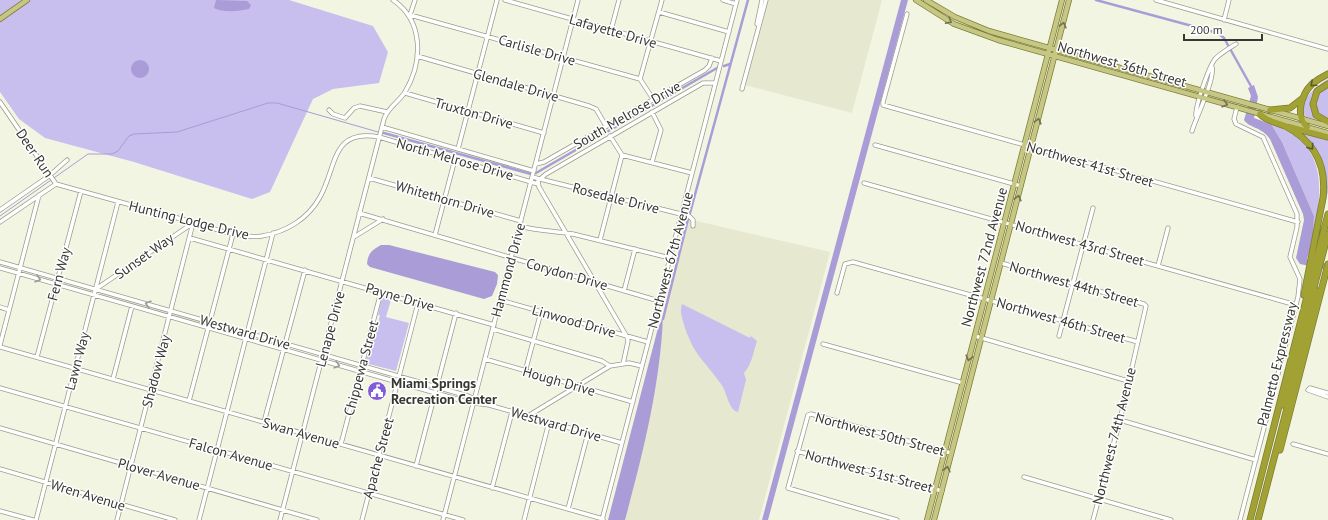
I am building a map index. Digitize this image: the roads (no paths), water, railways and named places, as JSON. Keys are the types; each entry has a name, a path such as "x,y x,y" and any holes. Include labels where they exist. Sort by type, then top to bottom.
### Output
{"highway":[{"path":"1270,110 1290,108 1303,98 1311,85 1328,74"},
{"path":"1328,84 1317,91 1312,104 1316,115 1328,122"},
{"path":"1303,98 1301,118 1307,127"},
{"path":"1260,114 1264,118 1280,124 1328,137"},
{"path":"1258,520 1312,310 1320,266 1323,194 1322,168 1317,156 1308,142 1296,132 1280,124"},
{"name":"Palmetto Expressway","path":"1250,520 1302,314 1320,266 1328,214"},
{"path":"1253,520 1328,234"},
{"path":"1320,266 1328,248"},
{"name":"Palmetto Expressway","path":"1262,520 1322,286 1320,266"},
{"path":"1322,286 1328,278"}],"main road":[{"path":"0,18 27,0"},
{"name":"Northwest 36th Street","path":"916,0 965,29 998,40 1328,133"},
{"name":"Northwest 36th Street","path":"926,0 955,17 977,27 1328,126"},
{"name":"Northwest 72nd Avenue","path":"927,520 1062,0"},
{"name":"Northwest 72nd Avenue","path":"934,520 1069,0"},
{"path":"1165,87 1167,81"},
{"path":"993,266 1001,262"},
{"path":"958,400 963,406"}],"street":[{"path":"379,137 387,112 405,93 417,56 418,36 410,15 393,0"},
{"path":"410,15 415,0"},
{"path":"458,149 497,0"},
{"name":"Lafayette Drive","path":"505,0 721,61"},
{"name":"Hammond Drive","path":"443,520 578,0"},
{"path":"611,30 619,0"},
{"path":"653,99 640,79 662,0"},
{"path":"723,0 736,2"},
{"path":"742,89 762,0"},
{"path":"757,27 766,0"},
{"path":"1156,0 1328,49"},
{"path":"1224,20 1229,0"},
{"name":"Northwest 67th Avenue","path":"603,520 736,2"},
{"path":"659,12 729,32"},
{"name":"Northwest 41st Street","path":"907,14 883,105 1298,222"},
{"name":"Carlisle Drive","path":"410,15 487,35 640,79"},
{"path":"1192,131 1214,61 1222,53 1234,45"},
{"name":"Glendale Drive","path":"417,56 593,108 606,126"},
{"name":"South Melrose Drive","path":"536,164 544,162 707,68 712,58"},
{"path":"538,184 539,178 652,112 703,83 715,83"},
{"name":"Truxton Drive","path":"405,93 544,133"},
{"name":"Deer Run","path":"0,102 55,183"},
{"path":"329,110 333,114 345,118 354,108 360,106 387,112"},
{"path":"1236,107 1234,119 1236,124 1263,137 1297,214 1298,222 1290,257 1300,279 1296,305 1240,520"},
{"path":"652,112 661,130 652,162"},
{"path":"382,127 534,170"},
{"name":"Hunting Lodge Drive","path":"55,183 193,223 233,234 251,237 273,233 296,224 312,209 324,190 334,157 341,146 346,141 360,136 379,137"},
{"path":"610,136 622,155 692,173"},
{"name":"North Melrose Drive","path":"379,137 532,179"},
{"name":"Lenape Drive","path":"280,520 379,137"},
{"path":"875,145 1021,186"},
{"path":"600,240 622,155"},
{"path":"435,235 455,159"},
{"path":"0,210 50,176 67,160"},
{"path":"546,174 547,180"},
{"name":"Whitethorn Drive","path":"369,178 521,221"},
{"name":"Rosedale Drive","path":"532,179 539,178 681,214"},
{"path":"532,179 538,184 627,337 628,341 623,364"},
{"path":"0,222 55,183"},
{"name":"Northwest 43rd Street","path":"864,183 1296,305"},
{"name":"Fern Way","path":"37,357 81,191"},
{"path":"0,346 39,195"},
{"name":"Lawn Way","path":"34,520 56,444 118,202"},
{"path":"1060,336 1093,208"},
{"name":"Corydon Drive","path":"359,213 659,301"},
{"path":"681,214 692,218 693,226"},
{"path":"354,237 383,219"},
{"name":"Shadow Way","path":"117,520 172,311 193,223"},
{"name":"Sunset Way","path":"96,289 193,223"},
{"path":"520,226 544,232 566,233 600,240 670,258"},
{"path":"1158,266 1168,228"},
{"path":"199,520 273,233"},
{"path":"189,401 233,234"},
{"name":"Payne Drive","path":"190,238 494,325"},
{"path":"624,291 635,249"},
{"name":"Westward Drive","path":"0,262 475,398 490,405 512,412 622,443"},
{"name":"Northwest 46th Street","path":"837,293 845,264 853,262 1138,342"},
{"name":"Northwest 44th Street","path":"1001,262 1144,304 1146,306"},
{"name":"Westward Drive","path":"0,268 397,382 473,403 490,405"},
{"path":"264,422 305,270"},
{"name":"Chippewa Street","path":"341,444 381,292"},
{"name":"Linwood Drive","path":"500,300 648,342"},
{"name":"Apache Street","path":"362,520 418,303"},
{"path":"113,379 132,306"},
{"name":"Northwest 74th Avenue","path":"1093,520 1120,420 1146,306"},
{"path":"0,307 9,310"},
{"path":"525,372 541,312"},
{"path":"416,466 456,313"},
{"path":"493,329 602,361 610,366"},
{"path":"975,336 1128,381"},
{"path":"823,344 962,383"},
{"name":"Swan Avenue","path":"0,346 603,520"},
{"name":"Hough Drive","path":"485,359 525,372 577,385 633,402"},
{"path":"528,416 610,366 623,364 642,366"},
{"name":"Falcon Avenue","path":"0,388 463,520"},
{"path":"1328,393 1310,388 1308,390 1328,397"},
{"path":"492,488 512,412"},
{"name":"Northwest 50th Street","path":"797,451 808,415 811,414 951,453"},
{"path":"1120,420 1256,460"},
{"path":"524,520 549,422"},
{"name":"Plover Avenue","path":"0,428 317,520"},
{"path":"568,509 588,433"},
{"path":"1293,444 1328,454"},
{"path":"797,451 788,488 897,520"},
{"name":"Northwest 51st Street","path":"797,451 942,491"},
{"name":"Wren Avenue","path":"0,469 176,520"},
{"path":"1024,477 1171,520"},
{"path":"0,511 34,520"}],"waterway":[{"path":"690,213 748,0"},
{"path":"1096,0 1218,33 1224,38 1252,88"},
{"path":"724,66 730,64"},
{"path":"536,173 717,68"},
{"path":"0,216 88,154 112,154 118,151 129,136 134,134 177,132 268,103 277,103 378,132"},
{"path":"384,133 531,174"},
{"path":"663,319 688,219"}],"place":[{"name":"Miami Springs Recreation Center","path":"377,391"}]}
